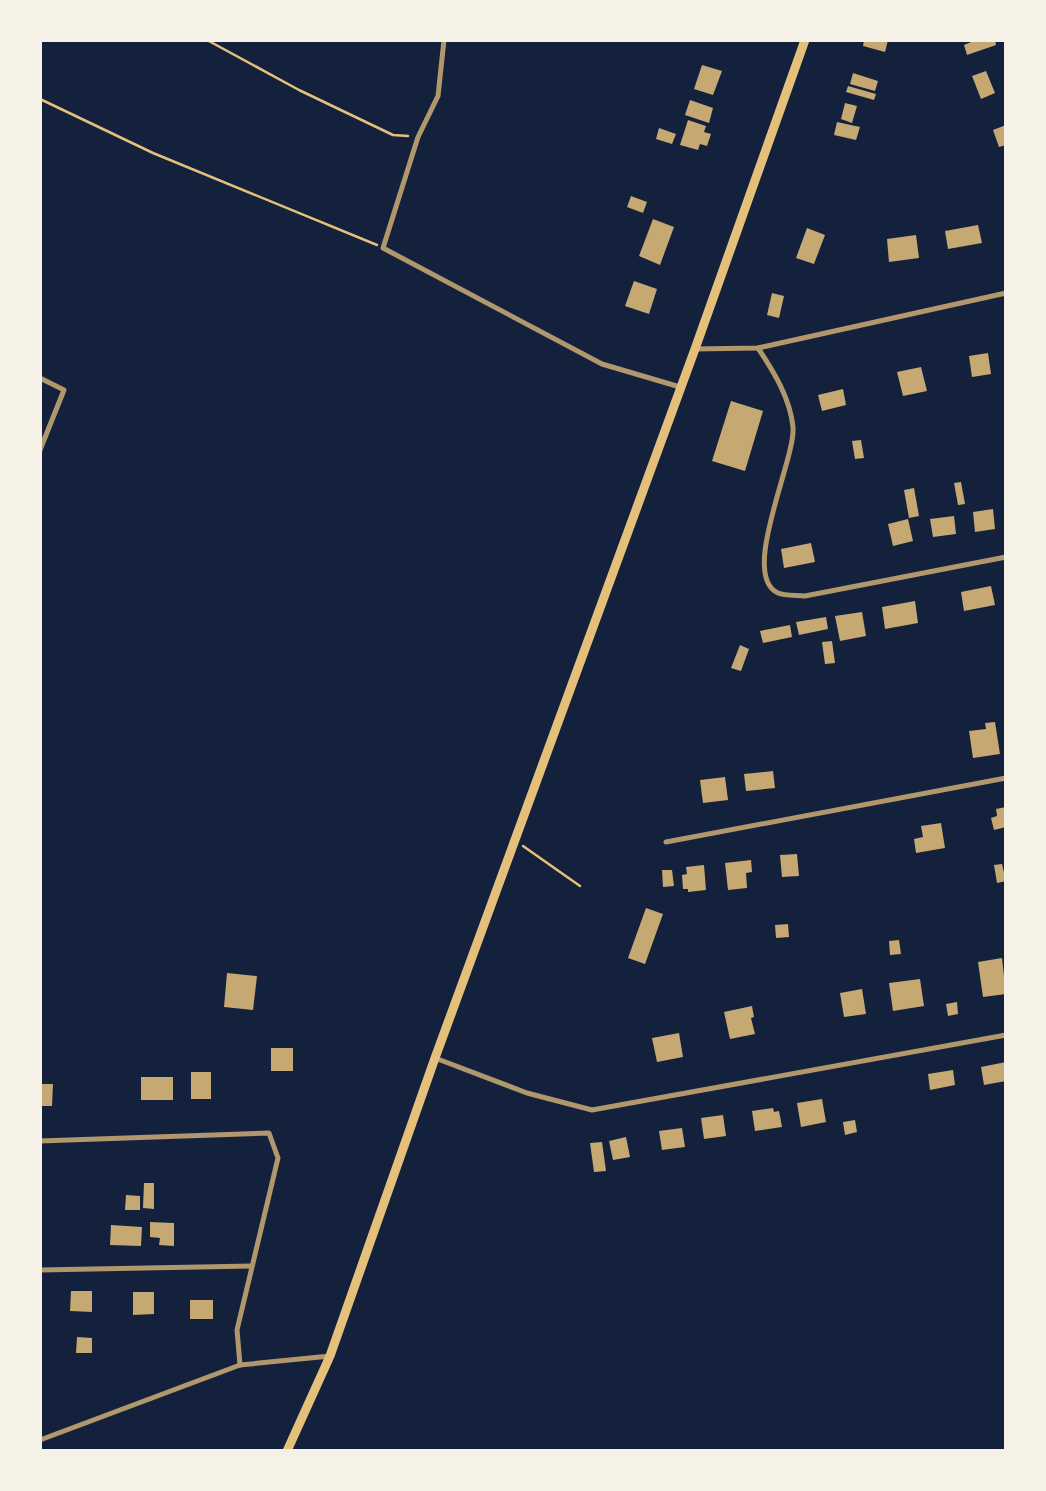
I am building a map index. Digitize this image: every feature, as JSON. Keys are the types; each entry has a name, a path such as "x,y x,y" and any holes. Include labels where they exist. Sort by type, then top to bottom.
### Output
{"main road":[{"path":"287,1451 330,1356 435,1058 805,40"}],"street":[{"path":"444,40 438,96 418,137 383,248 602,364 680,387"},
{"path":"695,348 758,348 1006,293"},
{"path":"758,348 775,374 788,406 793,430 764,555 766,581 777,592 805,596 1006,556"},
{"path":"40,378 64,390 40,450"},
{"path":"666,842 1006,778"},
{"path":"435,1058 527,1093 593,1110 1006,1035"},
{"path":"40,1141 269,1133 278,1158 237,1329 240,1364"},
{"path":"40,1270 252,1266"},
{"path":"40,1440 240,1364 330,1356"}],"path":[{"path":"207,40 299,90 393,135 418,137"},
{"path":"40,99 153,153 383,248"},
{"path":"514,840 580,886"}],"building":[{"path":"864,40 888,40 885,52 863,46"},
{"path":"976,40 995,40 996,45 967,55 964,45"},
{"path":"702,65 722,71 713,95 694,89"},
{"path":"986,71 995,93 981,99 972,76"},
{"path":"853,73 878,81 875,91 850,84"},
{"path":"848,86 876,94 874,100 846,92"},
{"path":"690,100 713,108 709,123 685,115"},
{"path":"845,103 857,106 852,123 841,119"},
{"path":"688,120 706,126 704,132 711,134 707,146 700,144 698,150 680,145"},
{"path":"837,122 860,127 856,140 834,135"},
{"path":"1006,125 1006,145 999,147 993,130"},
{"path":"659,128 676,134 672,144 656,139"},
{"path":"631,196 647,202 643,213 627,207"},
{"path":"653,219 674,227 660,265 639,256"},
{"path":"978,225 982,243 948,249 945,231"},
{"path":"807,228 825,235 814,264 796,258"},
{"path":"916,235 919,258 889,262 887,239"},
{"path":"634,281 657,289 649,314 625,306"},
{"path":"772,293 784,296 779,318 767,315"},
{"path":"988,353 991,374 972,377 969,356"},
{"path":"921,367 927,391 903,396 897,372"},
{"path":"843,389 846,405 822,411 818,395"},
{"path":"731,401 763,411 745,471 712,461"},
{"path":"861,440 864,458 855,459 852,441"},
{"path":"961,482 965,504 958,505 954,483"},
{"path":"914,488 919,516 909,518 904,490"},
{"path":"993,509 995,529 975,532 973,512"},
{"path":"954,516 956,534 933,537 930,519"},
{"path":"908,519 913,541 893,546 888,524"},
{"path":"811,543 815,562 784,568 781,549"},
{"path":"991,586 995,605 964,611 961,592"},
{"path":"915,601 918,623 885,629 882,607"},
{"path":"862,612 866,636 840,641 835,616"},
{"path":"826,617 828,629 799,635 796,622"},
{"path":"790,625 792,637 763,643 760,631"},
{"path":"832,641 835,663 825,664 822,642"},
{"path":"740,645 749,649 741,671 731,668"},
{"path":"995,722 1000,754 973,758 969,731 986,729 985,723"},
{"path":"773,771 775,788 746,791 744,774"},
{"path":"725,777 728,800 703,803 700,780"},
{"path":"1006,807 1006,827 994,830 991,818 997,816 996,809"},
{"path":"941,823 945,848 916,853 914,839 923,837 921,826"},
{"path":"797,854 799,876 782,877 780,855"},
{"path":"751,860 752,872 746,873 747,888 728,890 725,863"},
{"path":"1002,864 1006,881 997,883 994,865"},
{"path":"704,865 706,890 688,892 688,889 683,889 682,875 687,874 686,867"},
{"path":"662,870 672,870 674,886 663,887"},
{"path":"646,908 663,914 645,964 628,958"},
{"path":"788,924 789,937 776,938 775,925"},
{"path":"899,940 901,954 890,955 889,941"},
{"path":"1002,958 1006,994 983,997 978,962"},
{"path":"227,973 257,976 253,1010 224,1007"},
{"path":"920,979 924,1006 893,1011 889,983"},
{"path":"862,989 866,1014 844,1017 840,993"},
{"path":"957,1002 958,1014 948,1016 946,1004"},
{"path":"752,1006 754,1017 751,1018 755,1034 730,1039 724,1012"},
{"path":"679,1033 683,1057 657,1062 652,1038"},
{"path":"271,1048 293,1048 293,1071 271,1071"},
{"path":"1006,1062 1006,1081 984,1085 981,1067"},
{"path":"953,1070 955,1085 930,1090 928,1074"},
{"path":"191,1072 211,1072 211,1099 191,1099"},
{"path":"141,1077 173,1077 173,1100 141,1100"},
{"path":"40,1084 53,1084 52,1106 40,1106"},
{"path":"822,1099 826,1122 801,1127 797,1103"},
{"path":"773,1108 774,1112 779,1111 782,1127 755,1131 752,1111"},
{"path":"723,1115 726,1136 704,1139 701,1118"},
{"path":"855,1120 857,1132 845,1135 843,1122"},
{"path":"682,1128 685,1147 662,1150 659,1131"},
{"path":"626,1137 630,1157 613,1160 609,1141"},
{"path":"602,1142 606,1171 594,1172 590,1143"},
{"path":"144,1183 154,1183 154,1209 143,1208"},
{"path":"126,1195 140,1196 140,1210 125,1210"},
{"path":"150,1222 174,1223 174,1246 159,1245 160,1238 150,1237"},
{"path":"111,1225 142,1227 141,1246 110,1245"},
{"path":"71,1291 92,1291 92,1312 70,1311"},
{"path":"133,1292 154,1292 154,1314 133,1315"},
{"path":"190,1300 213,1300 213,1319 190,1319"},
{"path":"77,1337 92,1338 92,1353 76,1353"}]}
